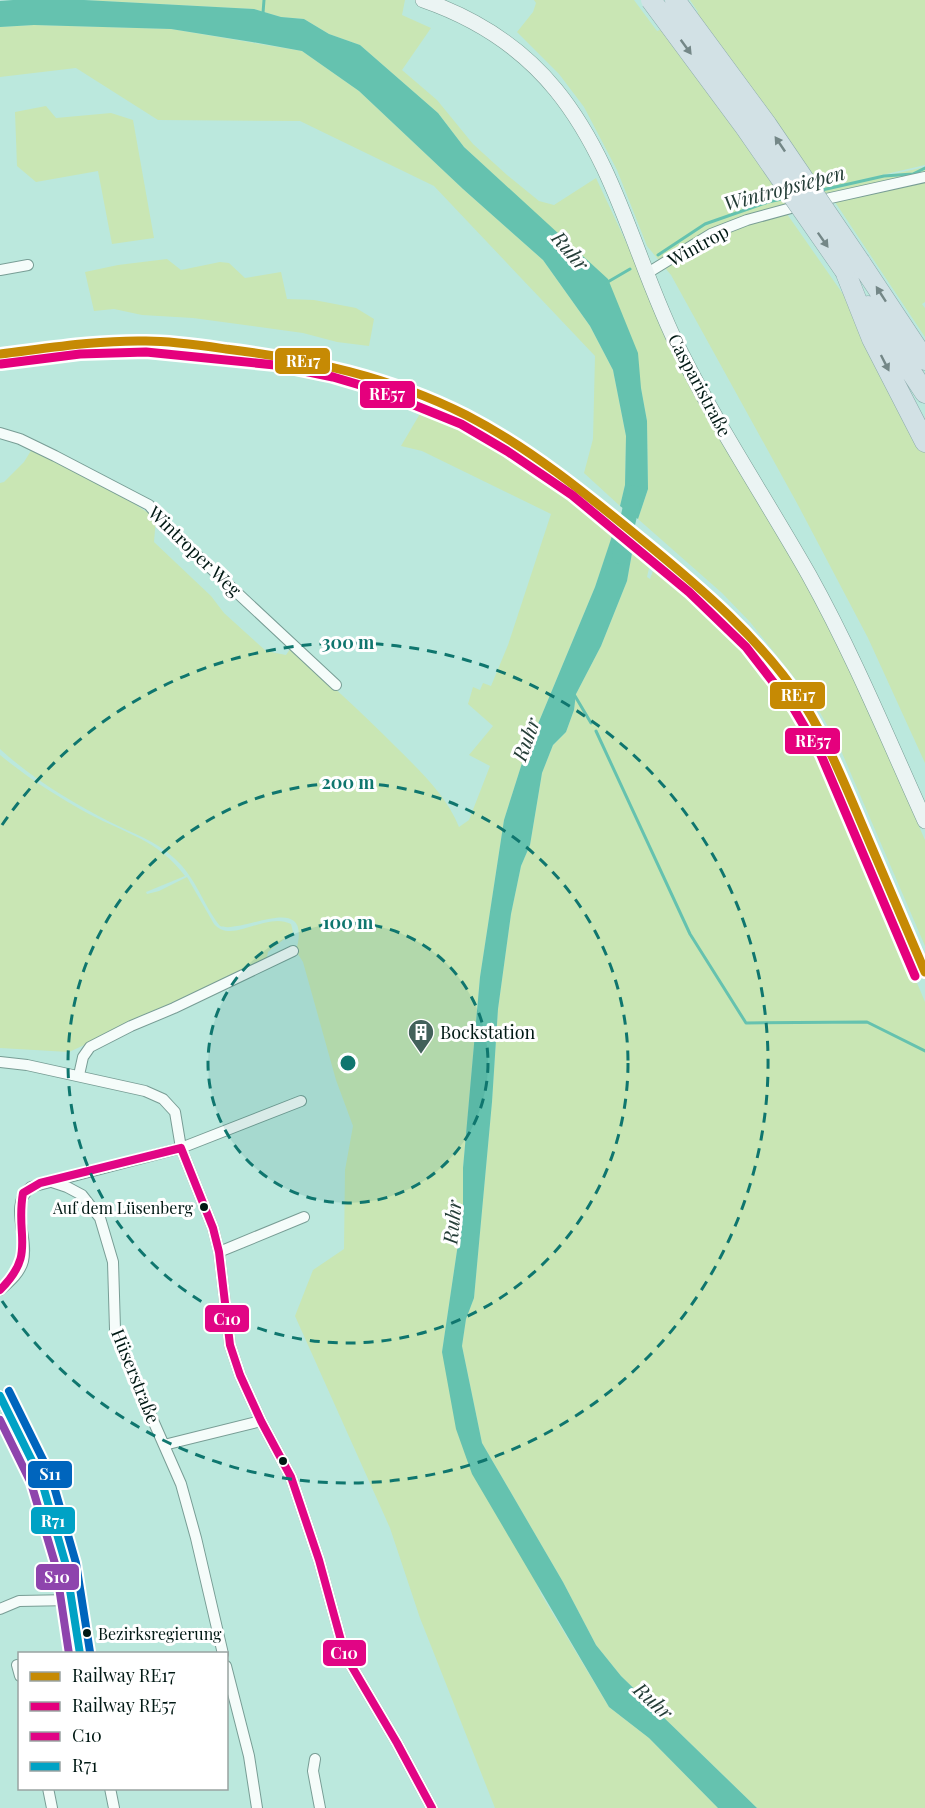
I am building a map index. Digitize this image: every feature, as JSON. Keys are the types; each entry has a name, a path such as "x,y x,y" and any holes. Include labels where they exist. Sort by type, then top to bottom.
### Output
{"highway":[{"path":"651,0 745,127 925,360"},
{"path":"675,0 767,125 925,393"},
{"path":"852,266 872,339 925,442"}],"main road":[{"name":"Casparistraße","path":"423,0 454,12 497,36 537,68 558,92 590,142 609,179 666,321 695,380 810,577 848,651 925,821"}],"street":[{"name":"Wintrop","path":"646,274 711,234 747,220 782,209 925,177"},
{"path":"0,270 28,265"},
{"name":"Wintroper Weg","path":"0,433 20,439 149,505 171,531 336,685"},
{"path":"79,1075 83,1057 90,1047 293,951"},
{"path":"0,1062 79,1075 145,1091 164,1099 175,1112 181,1148 213,1228 219,1252 230,1345 240,1375 291,1477 319,1560 345,1654 432,1808"},
{"path":"0,1290 13,1280 23,1261 19,1204 23,1193 32,1187 181,1148 301,1101"},
{"name":"Hüserstraße","path":"49,1181 67,1187 82,1196 100,1218 113,1262 115,1329 181,1484 224,1652"},
{"path":"219,1252 304,1217"},
{"path":"0,1396 41,1479 66,1565 80,1652"},
{"path":"164,1445 261,1421"},
{"path":"0,1610 19,1601 72,1600"},
{"path":"228,1674 249,1756 257,1808"},
{"path":"315,1759 313,1771 320,1808"},
{"path":"48,1790 52,1808"},
{"path":"110,1790 114,1808"}],"shaded area":[{"path":"84,0 405,0 402,15 431,28 402,70 437,100 473,144 539,201 554,205 596,178 641,274 843,654 925,840 925,946 839,746 814,702 750,622 722,593 638,519 648,489 647,421 641,388 607,279 464,147 438,113 360,45 329,34 304,19 281,17 254,9"},
{"path":"534,0 634,0 657,31 686,22 698,12 690,0 925,0 925,165 736,209 925,167 925,302 922,304 925,308 925,337 835,202 787,214 852,307 925,453 925,763 868,638 798,505 671,275 647,246 617,170 584,107 559,74 517,32 533,12 536,3"},
{"path":"34,25 171,29 302,51 359,91 463,189 543,260 590,326 613,370 626,436 625,485 620,506 584,473 593,439 595,356 434,186 300,121 158,120 76,68 0,77 0,27"},
{"path":"46,106 56,118 111,113 133,120 154,238 112,244 98,171 36,182 17,166 15,112"},
{"path":"167,259 181,270 220,262 229,263 245,278 281,272 287,299 314,300 356,308 374,319 369,346 337,342 303,333 193,318 142,315 114,309 94,311 85,272"},
{"path":"421,412 513,454 569,498 584,501 652,555 647,577 650,579 657,560 703,592 743,632 778,676 809,723 800,729 818,745 925,1002 925,1808 757,1808 621,1676 596,1645 563,1582 482,1443 462,1346 466,1319 474,1298 498,1009 511,914 521,866 530,845 542,773 553,745 566,732 574,710 576,694 601,646 627,581 634,542 615,528 595,587 523,760 504,820 480,977 463,1168 463,1210 442,1352 541,1594 609,1707 649,1738 718,1808 495,1808 420,1618 390,1528 295,1316 313,1270 344,1249 345,1170 353,1126 336,1080 303,962 296,951 299,932 295,922 286,918 273,918 244,925 220,926 194,882 167,852 67,798 39,780 0,749 0,483 4,482 24,462 32,449 104,484 156,518 154,542 211,596 224,613 266,651 286,655 290,649 357,709 423,774 440,794 459,827 469,820 490,766 469,755 493,726 468,704 473,687 480,690 483,683 491,686 508,645 551,514 422,451 401,446"},
{"path":"0,755 66,801 153,846 175,864 185,876 146,892 147,894 159,891 187,877 214,924 221,929 240,930 271,921 281,921 291,924 293,932 268,952 266,962 69,1052 0,1048"}],"water":[{"path":"84,0 254,9 281,17 304,19 329,34 360,45 438,113 464,147 608,279 638,353 647,421 648,489 638,519 620,506 625,485 626,436 613,370 590,326 543,260 463,189 359,91 302,51 252,42 171,29 34,25 0,27 0,1"},
{"path":"615,527 634,542 627,581 601,646 576,694 574,710 566,732 553,745 542,773 530,845 521,866 511,914 498,1009 474,1298 466,1319 462,1346 482,1443 563,1582 596,1645 621,1676 757,1808 718,1808 649,1738 609,1707 472,1474 456,1429 442,1352 463,1210 463,1168 480,977 504,820 523,760 595,587"}],"waterway":[{"path":"263,13 264,0"},
{"name":"Wintropsiepen","path":"822,190 884,176 913,174 925,168"},
{"name":"Wintropsiepen","path":"658,255 705,224 786,198"},
{"path":"606,283 630,269"},
{"name":"Ruhr","path":"620,556 634,493"},
{"path":"575,696 591,723"},
{"path":"596,731 690,934 746,1023 867,1022 925,1051"}],"rail line":[{"name":"RE17","path":"0,354 91,343 146,341 288,358 319,364 409,390 466,415 513,442 599,505 708,596 749,636 787,680 804,704 834,761 925,972"},
{"name":"RE57","path":"1,364 80,354 146,352 275,365 333,377 377,390 461,424 507,451 572,495 689,592 746,647 794,709 821,755 915,976"}],"transit line":[{"name":"C10","path":"181,1148 213,1228 219,1252 230,1345 240,1375 261,1421 291,1477 319,1560 345,1655 432,1808"},
{"name":"C10","path":"0,1290 11,1277 21,1255 23,1193 40,1183 181,1148"},
{"name":"S11","path":"9,1391 51,1476 76,1563 90,1652"},
{"name":"R71","path":"0,1396 41,1479 66,1565 80,1652"},
{"name":"S10","path":"0,1420 31,1483 56,1567 69,1652"}],"place":[{"name":"Bockstation","path":"421,1055"},
{"name":"Auf dem Lüsenberg","path":"204,1207"},
{"name":"Bezirksregierung","path":"87,1633"}]}
